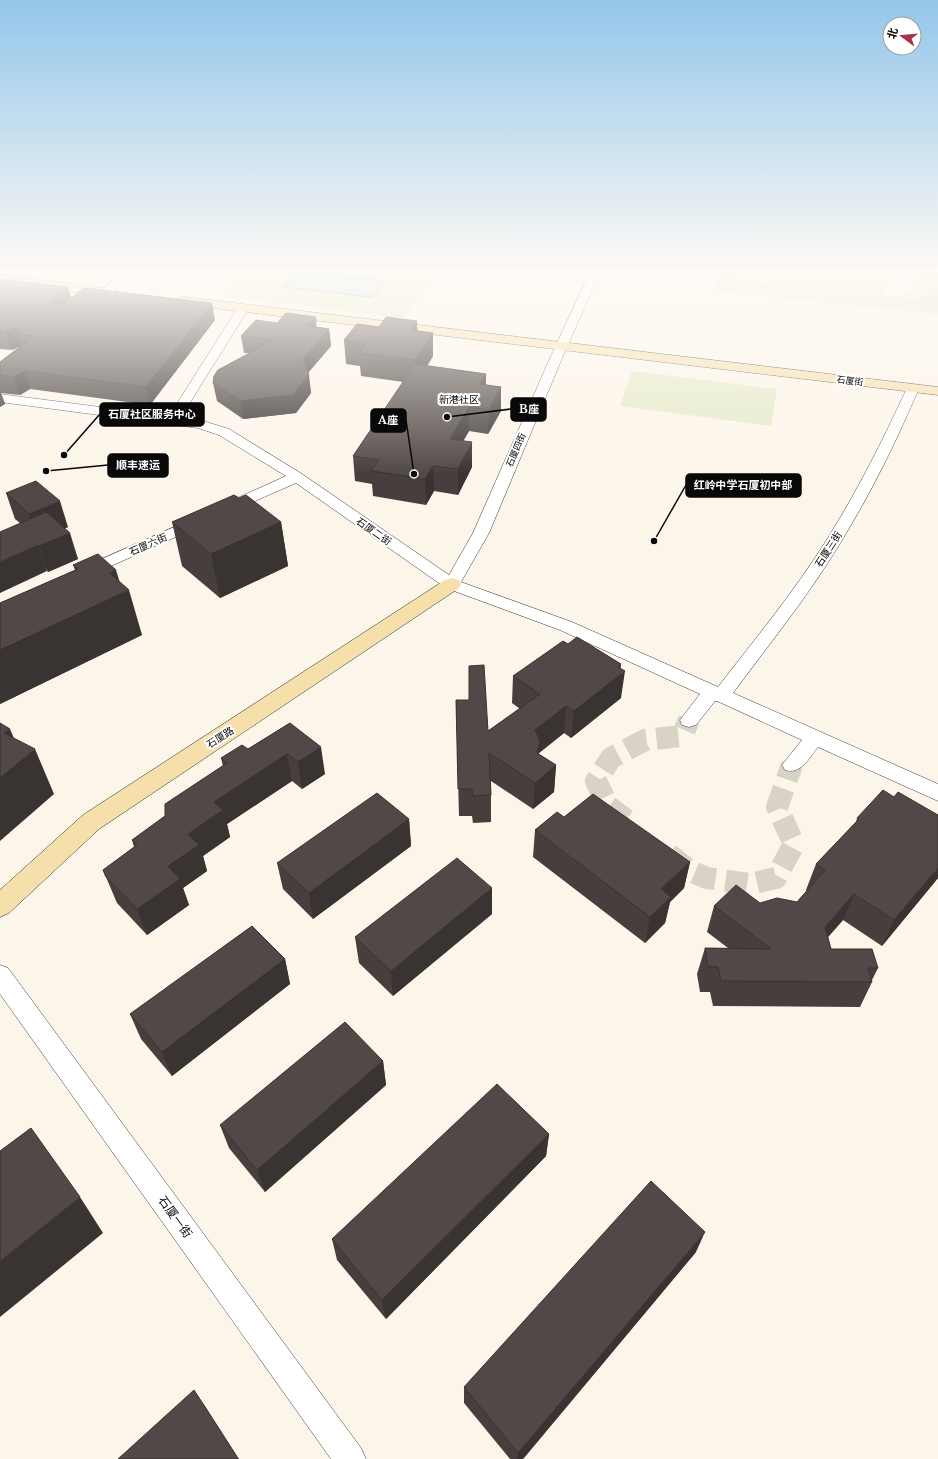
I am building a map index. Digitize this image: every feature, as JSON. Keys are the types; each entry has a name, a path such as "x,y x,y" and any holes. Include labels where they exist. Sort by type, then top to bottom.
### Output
{"street":[{"path":"172,421 224,338"},
{"name":"石厦街","path":"495,338 938,391"},
{"name":"石厦四街","path":"452,584 481,533 565,338"},
{"name":"石厦三街","path":"689,720 717,694 794,600 848,519 886,449 913,388"},
{"name":"石厦二街","path":"0,398 200,424 224,432 297,477 452,584 566,626 938,793"},
{"name":"石厦六街","path":"72,578 297,477"},
{"name":"石厦路","path":"0,906 91,822 452,584"},
{"path":"792,765 815,738"},
{"name":"石厦一街","path":"0,975 350,1459"}],"green space":[{"path":"632,371 777,389 771,426 620,406"}],"building":[{"path":"31,338 184,338 146,387 25,371 14,377 0,375 0,362"},
{"path":"258,338 321,338 303,359 309,375 293,395 240,401 213,383 214,376 218,370 274,340"},
{"path":"346,338 430,338 415,360 359,353 366,343 344,340"},
{"path":"415,364 486,374 480,384 501,387 489,410 469,407 450,439 472,442 458,469 433,466 425,479 371,471 379,460 353,456"},
{"path":"36,481 60,501 29,514 6,493"},
{"path":"234,495 239,498 246,495 281,522 211,554 172,522"},
{"path":"46,512 70,533 0,562 0,532"},
{"path":"98,554 116,570 110,573 129,590 0,650 0,603 78,569 73,565"},
{"path":"577,637 621,664 618,667 625,671 574,711 566,706 535,730 540,741 537,753 556,765 535,783 489,753 491,795 473,796 472,789 458,789 456,700 469,700 469,666 484,665 488,731 540,694 513,676 563,641 568,644"},
{"path":"0,723 10,729 4,733 35,749 0,778"},
{"path":"290,723 321,747 298,762 287,754 214,802 223,810 188,834 199,845 168,866 180,879 137,909 106,877 103,870 137,845 132,840 165,816 165,804 227,763 221,758 242,745 248,749"},
{"path":"883,790 894,797 898,792 938,815 938,868 894,920 854,894 825,927 831,949 872,949 878,968 868,968 872,982 721,981 718,967 708,967 705,948 771,949 714,906 736,885 760,903 777,898 797,902 825,870 816,864 859,819 857,818"},
{"path":"377,793 409,819 309,893 277,863"},
{"path":"593,794 690,862 661,889 671,897 650,917 535,830 557,812 564,817"},
{"path":"457,858 492,888 391,971 355,937"},
{"path":"252,926 285,959 162,1052 130,1014"},
{"path":"345,1022 383,1061 257,1170 220,1125"},
{"path":"497,1084 549,1134 382,1300 332,1239"},
{"path":"31,1128 80,1197 0,1261 0,1151"},
{"path":"651,1181 705,1232 518,1453 464,1387"},
{"path":"194,1390 238,1459 118,1459"}],"tunnel":[{"path":"626,820 608,806 596,781 611,758 645,740 682,736 689,720"},
{"path":"669,854 690,871 707,878 750,884 776,878 794,844 777,807 792,765"}],"place":[{"name":"B座","path":"447,417"},
{"name":"石厦社区服务中心","path":"64,455"},
{"name":"顺丰速运","path":"46,471"},
{"name":"A座","path":"414,474"},
{"name":"红岭中学石厦初中部","path":"654,541"}],"district":[{"name":"新港社区","path":"459,399"}]}
